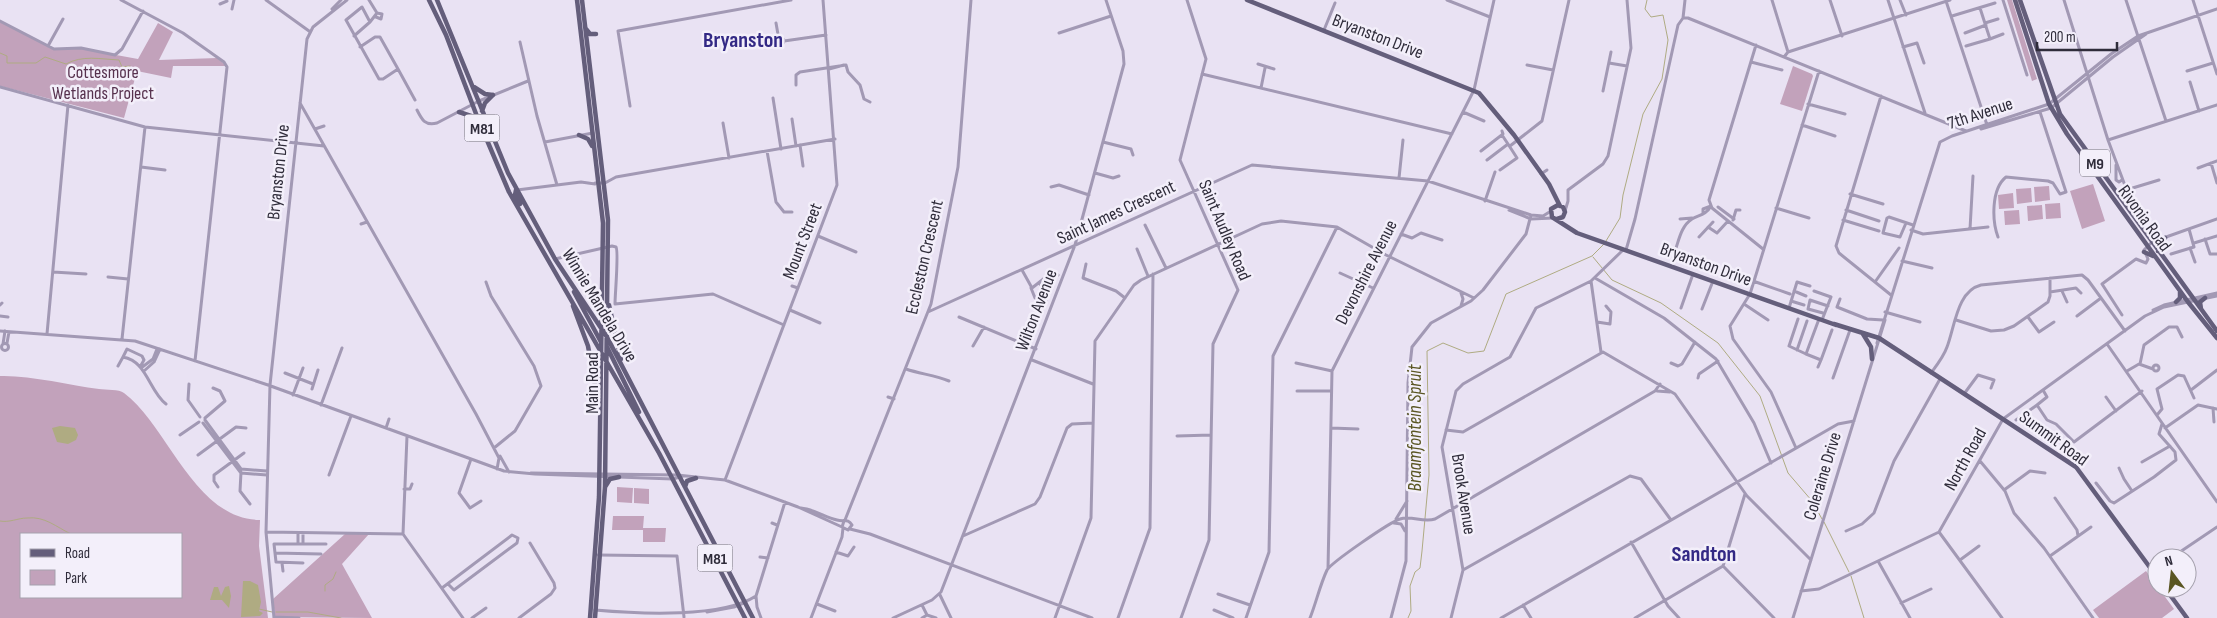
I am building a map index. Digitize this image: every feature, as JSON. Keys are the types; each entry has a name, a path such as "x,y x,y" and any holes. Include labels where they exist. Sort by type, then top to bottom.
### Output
{"main road":[{"name":"Winnie Mandela Drive","path":"429,0 443,28 478,119 509,192 672,477 744,618"},
{"name":"Winnie Mandela Drive","path":"437,0 502,161 516,190 555,258 607,337 680,477 684,489 747,603 753,618"},
{"name":"Main Road","path":"577,0 591,123 595,133 604,183 605,246 602,329 604,345"},
{"name":"Main Road","path":"582,0 585,28 591,37 596,183 599,190 605,246 608,256 607,337 602,353 600,416 604,487 593,610 590,618"},
{"name":"Bryanston Drive","path":"1248,0 1474,90 1492,108 1541,174 1563,209 1565,221 1570,229"},
{"name":"Rivonia Road","path":"2015,0 2052,105 2150,244 2187,301 2217,338"},
{"name":"Rivonia Road","path":"2020,0 2052,105"},
{"path":"581,42 591,37 585,28"},
{"path":"473,86 485,94 493,95"},
{"path":"482,111 485,103 493,95"},
{"path":"459,112 478,119"},
{"path":"591,123 580,135 588,139 594,152"},
{"name":"Bryanston Drive","path":"1517,142 1548,187 1553,200 1552,209 1555,219 1570,229 1878,340"},
{"path":"516,190 514,195 534,234"},
{"path":"1552,209 1563,209 1563,217 1555,219"},
{"path":"2158,251 2160,243 2165,238"},
{"name":"Rivonia Road","path":"2150,244 2158,251 2217,331"},
{"path":"2144,252 2152,254 2165,269"},
{"path":"566,275 604,345 648,434"},
{"path":"2176,302 2180,298 2180,290"},
{"path":"567,291 591,360 600,416"},
{"path":"607,294 614,331 625,370"},
{"path":"2202,310 2200,302 2205,298"},
{"name":"Bryanston Drive","path":"1834,324 1878,340"},
{"path":"1863,334 1871,347 1872,359"},
{"name":"Summit Road","path":"1878,340 2004,419 2079,470 2147,559"},
{"path":"604,345 606,360"},
{"name":"Main Road","path":"598,555 606,360"},
{"path":"604,487 610,480 619,477"},
{"path":"684,489 687,481 696,478"},
{"path":"2172,598 2187,618"},
{"name":"Main Road","path":"593,610 595,618"}],"street":[{"path":"121,0 184,33 227,65 195,362"},
{"path":"232,9 234,0"},
{"path":"266,0 309,31 341,0"},
{"path":"324,17 347,0"},
{"path":"354,36 376,15 369,0"},
{"path":"630,106 618,30 791,0"},
{"name":"Mount Street","path":"726,480 838,185 836,139 823,0"},
{"name":"Eccleston Crescent","path":"845,529 845,521 852,508 928,312 958,167 970,0"},
{"name":"Wilton Avenue","path":"940,595 1075,245 1089,195 1125,60 1106,0"},
{"name":"Saint Audley Road","path":"1181,618 1209,540 1213,344 1238,290 1193,191 1180,157 1202,74 1205,54 1187,0"},
{"path":"1447,0 1490,17"},
{"name":"Devonshire Avenue","path":"1328,569 1332,371 1474,90 1494,0"},
{"path":"1487,160 1509,145 1517,142 1542,121 1569,0"},
{"path":"1563,209 1568,201 1570,189 1607,160 1631,44 1627,0"},
{"name":"Brook Avenue","path":"1451,618 1463,570 1442,449 1457,389 1510,357 1535,309 1591,281 1625,250 1635,220 1678,25 1683,18 1685,0"},
{"path":"1772,0 1788,52"},
{"path":"1830,0 1842,36"},
{"path":"1888,0 1925,114"},
{"path":"1900,0 1906,15"},
{"path":"1784,57 1788,52 1948,0 1987,126"},
{"path":"2003,0 2027,75"},
{"path":"2064,0 2108,140 2133,207"},
{"path":"2126,0 2166,121"},
{"path":"2193,0 2217,74"},
{"path":"220,4 227,1 232,4"},
{"path":"1324,30 1335,3"},
{"path":"1952,16 1995,3"},
{"path":"370,22 364,9 360,7 346,19 380,80 398,70"},
{"path":"1980,8 1990,38"},
{"path":"2052,105 2088,77 2112,55 2139,37 2217,9"},
{"path":"0,21 57,50 81,48 116,54 122,49 142,11"},
{"path":"1059,33 1111,16"},
{"path":"1683,18 1688,18 1756,45 1966,132"},
{"path":"48,46 63,19"},
{"path":"1965,33 1998,19"},
{"path":"776,23 780,44 826,35"},
{"name":"Bryanston Drive","path":"274,617 266,532 269,385 309,31"},
{"path":"1966,46 2003,34"},
{"path":"360,47 375,36 380,36 415,100"},
{"path":"520,42 528,81 557,186"},
{"path":"1903,47 1917,42 1924,63"},
{"path":"1756,45 1709,196 1711,206 1763,249"},
{"path":"1603,91 1611,52"},
{"path":"1751,62 1782,70"},
{"path":"1609,63 1627,66"},
{"path":"2187,71 2213,63"},
{"path":"1258,64 1265,68 1274,69"},
{"path":"796,85 796,74 800,72 845,65 848,72 860,85 864,99 870,102"},
{"path":"1527,66 1553,70"},
{"path":"1261,88 1265,68"},
{"path":"1796,448 1771,392 1730,333 1730,324 1750,294 1819,71"},
{"path":"1202,74 1452,134"},
{"path":"417,110 424,122 430,125 478,101 528,81"},
{"path":"2190,82 2199,111"},
{"path":"0,87 145,127 324,146"},
{"path":"1882,96 1850,194 1836,245 1837,250 1891,296"},
{"path":"773,98 781,149"},
{"path":"300,103 509,472"},
{"path":"1808,104 1845,114"},
{"name":"7th Avenue","path":"1942,141 2052,105"},
{"name":"7th Avenue","path":"1942,141 1987,126 2040,113 2052,105"},
{"path":"2108,140 2217,105"},
{"path":"47,334 68,106"},
{"path":"1998,237 1994,224 1995,203 2001,182 2006,177 2048,181 2053,183 2060,194 2066,192 2039,108"},
{"path":"1463,112 1484,121"},
{"path":"299,115 307,116"},
{"path":"792,119 803,166"},
{"path":"723,122 729,158"},
{"path":"1802,124 1835,136"},
{"path":"315,129 324,126"},
{"path":"1953,126 1957,135"},
{"path":"123,339 145,127"},
{"path":"545,142 595,133"},
{"path":"1481,151 1502,133 1517,158 1500,170"},
{"path":"516,190 581,182 604,183 616,177 836,139"},
{"path":"1399,178 1403,140"},
{"name":"Coleraine Drive","path":"1793,618 1936,148 1942,141"},
{"path":"1103,142 1131,149 1133,155"},
{"path":"767,151 776,202 784,212 792,212"},
{"path":"2198,168 2217,161"},
{"path":"2116,163 2116,180 2119,182 2123,179"},
{"path":"2211,163 2217,183"},
{"name":"Saint James Crescent","path":"928,312 1252,165 1428,181 1531,217 1555,219"},
{"path":"141,167 165,170"},
{"path":"1541,174 1547,170"},
{"path":"1095,172 1113,178 1119,176"},
{"path":"1485,201 1495,172"},
{"path":"1970,230 1973,176"},
{"path":"2126,190 2159,180"},
{"path":"1051,187 1060,186 1089,195"},
{"path":"1850,194 1883,204"},
{"path":"1680,219 1693,218 1703,214 1703,209 1711,206"},
{"path":"1718,207 1734,219"},
{"path":"1776,208 1809,218"},
{"path":"1391,618 1404,568 1407,518 1410,353 1416,339 1429,324 1474,298 1525,236 1531,217 1543,216 1552,209"},
{"path":"1732,224 1736,210 1740,210"},
{"path":"1846,210 1879,221"},
{"path":"1675,251 1684,227 1693,218"},
{"path":"1906,223 1900,238 1883,233 1887,218 1906,223 1913,225"},
{"path":"2122,316 2101,285 2136,259 2146,263 2148,259 2144,252 2150,244 2217,219"},
{"path":"361,223 366,220"},
{"path":"1842,220 1879,231"},
{"path":"1055,618 1090,522 1095,341 1134,285 1148,276 1272,221 1324,224 1337,227 1389,257 1474,298"},
{"path":"1708,227 1716,233 1728,221"},
{"path":"1699,237 1713,222"},
{"path":"1145,225 1166,268"},
{"path":"1246,618 1269,552 1273,356 1337,227"},
{"path":"1911,230 1923,234 1988,227"},
{"path":"2171,254 2194,247 2189,229"},
{"path":"1401,234 1412,238 1421,233 1442,240"},
{"path":"818,236 856,252"},
{"path":"2194,243 2217,236"},
{"path":"2205,240 2210,255 2217,254"},
{"path":"555,258 605,246 615,246"},
{"path":"608,256 615,246"},
{"path":"615,246 619,252 616,268 615,304 713,294 784,324"},
{"path":"1667,248 1682,253"},
{"path":"1875,282 1899,248"},
{"path":"2190,248 2195,262"},
{"path":"1137,249 1148,276"},
{"path":"805,257 809,259"},
{"path":"1902,260 1932,268"},
{"path":"1086,264 1083,278 1116,291 1125,298"},
{"path":"1022,270 1035,298 1046,301"},
{"path":"53,272 86,274"},
{"path":"1031,288 1051,273 1058,275"},
{"path":"1340,273 1373,288"},
{"path":"1118,618 1150,528 1153,274"},
{"path":"1681,308 1693,274"},
{"path":"1931,373 1946,349 1964,296 1972,288 1981,285 2082,275 2125,330"},
{"path":"108,278 128,279"},
{"path":"1595,278 1664,318 1718,361 1754,423 1770,463"},
{"path":"1956,320 1998,331 2011,328 2048,302 2050,278"},
{"path":"1591,281 1601,352"},
{"path":"1702,310 1713,281"},
{"path":"1753,281 1790,294"},
{"path":"1789,308 1797,281 1810,286"},
{"path":"486,282 491,296 530,360 541,386 516,431 495,448"},
{"path":"1039,283 1047,292"},
{"path":"792,286 798,288"},
{"path":"2050,292 2077,288 2081,293"},
{"path":"1794,291 1806,296"},
{"path":"1806,354 1828,306 1830,296 1814,291"},
{"path":"2062,291 2067,302"},
{"path":"1459,308 1463,301 1461,293"},
{"name":"North Road","path":"2194,299 2217,294"},
{"name":"North Road","path":"2145,316 2164,307 2217,294"},
{"path":"2078,316 2101,298"},
{"path":"1840,299 1836,308 1867,319 1884,319"},
{"path":"1791,300 1804,305"},
{"path":"1823,313 1808,309 1810,301 1828,306"},
{"name":"North Road","path":"1939,532 2004,419 2158,307 2187,301"},
{"path":"1744,304 1768,320"},
{"path":"1597,322 1610,324 1611,312 1606,306"},
{"path":"790,311 820,323"},
{"path":"1886,312 1920,322"},
{"path":"0,316 8,317"},
{"path":"959,317 1036,349"},
{"path":"2028,317 2039,332 2054,322"},
{"path":"1798,319 1789,345 1821,360"},
{"path":"1797,350 1807,321"},
{"path":"973,346 984,327"},
{"path":"2140,364 2144,345 2169,327 2177,328 2182,337"},
{"path":"1818,368 1832,330"},
{"path":"1834,378 1850,330"},
{"path":"3,332 123,339 269,385 498,470 530,473 672,477"},
{"path":"0,355 4,347 3,332"},
{"path":"3,332 4,347"},
{"path":"123,339 158,350"},
{"path":"1671,363 1678,366 1682,364 1695,342"},
{"path":"2106,344 2142,392 2217,502"},
{"path":"320,405 342,348"},
{"path":"118,366 127,349 142,356 144,361 142,369"},
{"path":"151,349 155,356"},
{"path":"142,369 155,356 158,350"},
{"path":"142,369 154,362 158,350"},
{"path":"1446,430 1463,432 1601,352"},
{"path":"1601,352 1673,392 1738,481 1745,494 1811,560"},
{"path":"124,357 142,369 157,395 166,404"},
{"path":"1032,360 1093,384"},
{"path":"1698,378 1699,374 1718,361"},
{"path":"1296,363 1332,371"},
{"path":"2127,371 2140,364 2153,369"},
{"path":"293,395 303,368"},
{"path":"906,369 925,376 937,376 949,381"},
{"path":"285,373 312,387 318,370"},
{"path":"2190,390 2217,370"},
{"path":"2156,415 2162,409 2156,392 2158,388 2180,374 2184,376 2194,398"},
{"path":"1964,394 1978,375 1994,379 1991,388"},
{"path":"1846,531 1862,524 1874,513 1894,461 1940,379"},
{"path":"189,384 188,400 241,471 240,491 250,504"},
{"path":"1310,618 1328,569 1335,562 1393,523 1399,519 1407,518 1428,521 1434,519 1655,391 1660,384"},
{"path":"180,435 225,401 219,390 213,388"},
{"path":"2016,420 2047,398 2043,390"},
{"path":"1297,391 1331,391"},
{"path":"1655,391 1673,392"},
{"path":"2037,405 2047,420 2056,424 2074,442 2142,392"},
{"path":"888,397 894,400"},
{"path":"2106,397 2116,411"},
{"path":"2096,483 2112,503 2177,459 2176,454 2159,434 2164,426 2198,406 2215,409 2214,422"},
{"path":"329,475 351,416"},
{"path":"386,428 389,419"},
{"path":"1501,618 1841,422 1854,421"},
{"path":"963,536 1035,504 1040,497 1068,427 1072,424 1093,424"},
{"path":"198,455 237,427 246,428"},
{"path":"1331,428 1358,428"},
{"path":"1176,436 1211,435"},
{"path":"407,436 403,534 463,618"},
{"path":"2142,462 2170,446"},
{"path":"495,448 499,460 498,470"},
{"path":"218,487 214,476 244,453"},
{"path":"471,459 458,493 470,508 481,501"},
{"path":"1980,461 2004,490 2014,512 2050,556 2092,618"},
{"path":"498,470 503,462"},
{"path":"2119,468 2132,491"},
{"path":"256,473 267,470"},
{"path":"241,471 267,476"},
{"path":"2004,490 2030,471 2045,473"},
{"path":"602,475 726,480 800,508 845,529 860,531 1092,618"},
{"path":"1463,570 1630,476 1641,479 1671,520"},
{"path":"404,489 410,489 412,484"},
{"path":"1635,618 1723,566 1745,494"},
{"path":"2055,498 2078,536"},
{"path":"1393,523 1407,501"},
{"path":"761,618 756,596 785,502"},
{"path":"800,508 851,522 860,531"},
{"name":"Eccleston Crescent","path":"845,529 851,522 852,508"},
{"path":"772,523 777,525"},
{"path":"1393,523 1402,526 1406,534"},
{"path":"2050,556 2091,527"},
{"path":"2186,548 2217,527"},
{"path":"811,618 845,529"},
{"path":"266,532 403,534"},
{"path":"298,532 300,543"},
{"path":"1801,591 1816,590 1939,532 2002,618"},
{"path":"300,543 303,533"},
{"path":"442,588 512,535 518,538 517,543 454,590 451,588 445,592"},
{"path":"1632,542 1665,601 1679,618"},
{"path":"303,563 276,562 275,544 326,544"},
{"path":"518,618 552,594 555,588 554,583 530,544"},
{"path":"1960,560 1979,546"},
{"path":"836,552 848,556 854,547"},
{"path":"274,553 321,554"},
{"path":"598,555 677,556 684,618"},
{"path":"760,557 768,558"},
{"path":"1329,558 1335,562"},
{"path":"282,562 283,571"},
{"path":"1878,562 1910,618"},
{"path":"1723,566 1774,618"},
{"path":"448,584 451,588"},
{"path":"1901,603 1931,589"},
{"path":"1218,594 1250,605"},
{"path":"893,618 940,595 951,618"},
{"path":"593,610 643,616 684,618 739,607 756,596"},
{"path":"817,604 835,611"},
{"path":"922,604 927,615"},
{"path":"1523,605 1531,618"},
{"path":"472,618 486,608"},
{"path":"1214,610 1233,618"},
{"path":"921,618 927,615 936,618"},
{"path":"274,617 299,618"}],"green space":[{"path":"2007,0 2012,0 2037,79 2032,81"},
{"name":"Cottesmore Wetlands Project","path":"0,22 58,50 78,48 138,59 158,23 173,32 159,60 217,58 227,66 173,66 171,78 137,71 124,118 0,86"},
{"path":"1793,66 1813,76 1802,111 1780,104"},
{"path":"2093,184 2105,221 2082,229 2070,191"},
{"path":"2049,186 2050,200 2035,202 2034,187"},
{"path":"2031,188 2032,202 2017,204 2016,189"},
{"path":"2013,193 2014,208 1999,209 1998,195"},
{"path":"2060,203 2061,218 2046,219 2045,204"},
{"path":"2042,205 2043,219 2028,221 2027,206"},
{"path":"2019,210 2020,224 2005,225 2004,211"},
{"path":"0,376 36,379 116,390 124,393 140,408 184,469 217,505 237,516 260,520 259,546 268,618 0,618"},
{"path":"617,487 633,488 632,503 617,502"},
{"path":"634,488 649,489 649,504 634,503"},
{"path":"613,516 644,516 643,528 666,528 665,542 643,542 643,530 612,530"},
{"path":"345,534 369,534 342,564 372,618 275,617 273,599"},
{"path":"2146,571 2147,598 2166,598 2174,609 2162,618 2099,618 2093,610"}],"shaded area":[{"path":"60,426 75,428 78,435 76,440 68,444 57,442 52,428"},
{"path":"243,581 250,581 258,585 261,602 259,611 263,613 260,616 241,617"},
{"path":"229,586 231,596 229,608 222,600 210,600 214,587 218,587 221,596 225,587"}],"waterway":[{"name":"Braamfontein Spruit","path":"1606,241 1620,218 1623,195 1643,114 1662,79 1668,40 1663,15 1651,17 1645,9 1647,0"},
{"path":"0,53 7,56 7,63 36,63 45,57 66,64 78,59 98,58 119,60 122,67 130,66"},
{"name":"Braamfontein Spruit","path":"1408,618 1411,611 1410,586 1415,572 1420,568 1429,475 1427,351 1443,343 1468,353 1484,351 1506,294 1592,256 1604,244"},
{"path":"1593,257 1612,280 1661,303 1718,343 1760,396 1788,473 1812,501 1822,519"},
{"path":"0,521 27,518 39,519 69,533"},
{"path":"1824,522 1849,572"},
{"path":"325,591 325,585 333,579 336,572"},
{"path":"1851,576 1864,618"},
{"path":"259,609 272,612"},
{"path":"276,612 308,612 341,618"}],"district":[{"name":"Bryanston","path":"743,39"},
{"name":"Sandton","path":"1704,553"}]}
